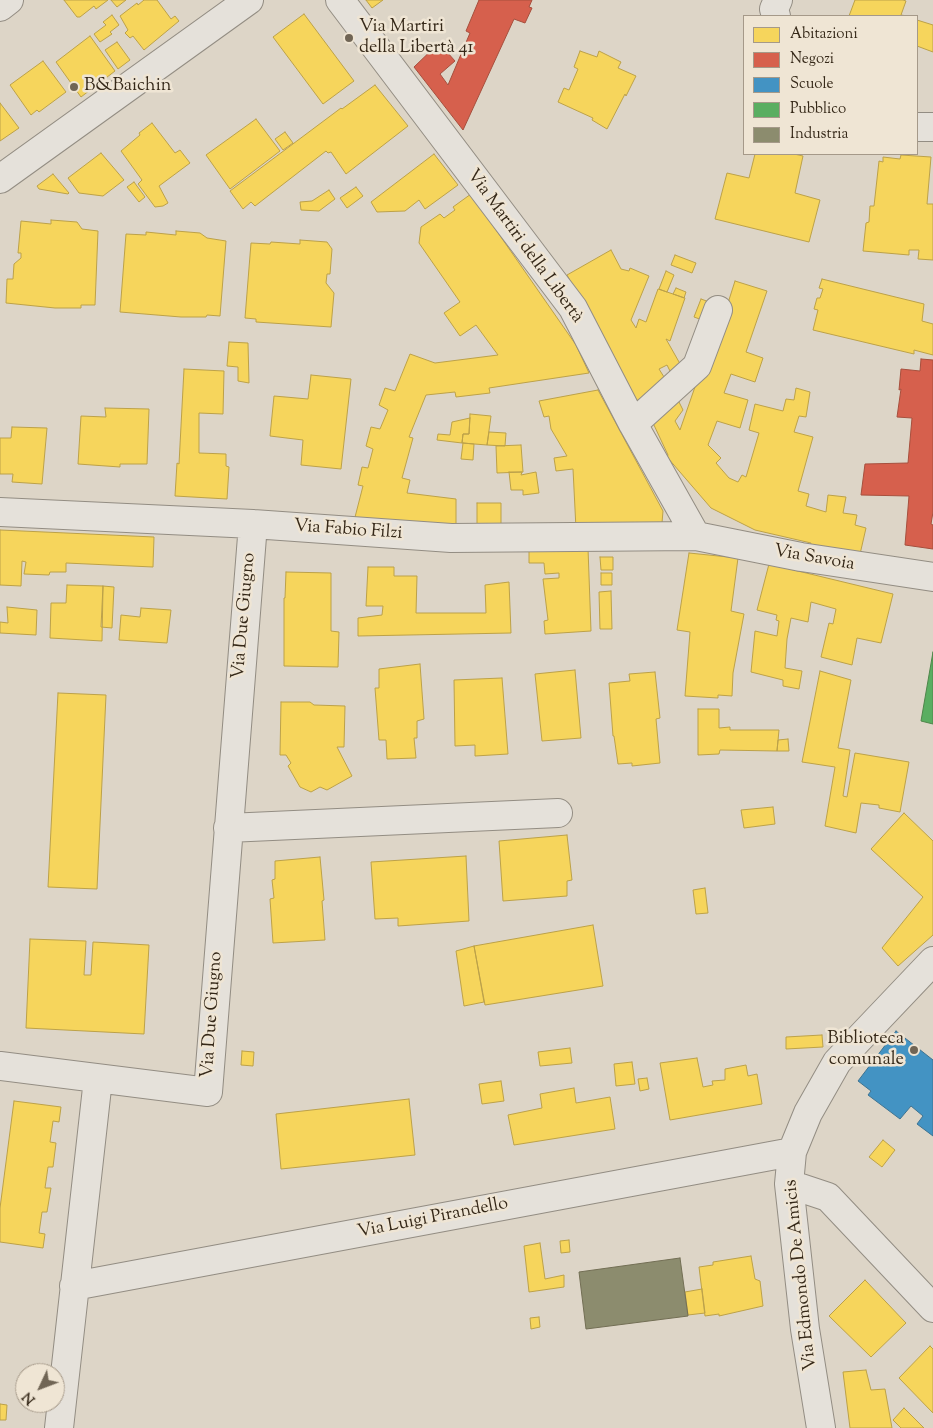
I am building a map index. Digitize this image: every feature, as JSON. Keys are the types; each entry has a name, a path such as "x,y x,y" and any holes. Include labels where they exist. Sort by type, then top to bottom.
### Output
{"street":[{"path":"0,7 9,0"},
{"path":"0,179 250,0"},
{"name":"Via Martiri della Libertà","path":"340,0 573,308 633,424 696,536"},
{"path":"776,15 774,8 778,0"},
{"path":"918,127 933,127"},
{"path":"633,424 697,366 718,310"},
{"name":"Via Fabio Filzi","path":"0,512 253,524 451,538 696,536"},
{"name":"Via Due Giugno","path":"0,1066 208,1092 253,524"},
{"name":"Via Savoia","path":"696,536 801,557 933,577"},
{"path":"228,828 558,812"},
{"name":"Via Edmondo De Amicis","path":"821,1428 805,1330 789,1184 792,1152 808,1113 837,1062 933,961"},
{"path":"59,1428 98,1079"},
{"name":"Via Luigi Pirandello","path":"74,1286 792,1152"},
{"path":"789,1184 828,1197 933,1308"}],"building: Abitazioni":[{"path":"64,0 108,0 96,9 94,6 80,17 77,17"},
{"path":"111,0 126,0 117,7"},
{"path":"144,0 157,0 171,19 175,16 179,21 144,50 133,36 130,38 125,33 128,30 120,16"},
{"path":"366,0 383,0 372,8"},
{"path":"855,0 906,1 901,15 849,15"},
{"path":"304,14 354,81 323,104 273,37"},
{"path":"112,15 119,25 110,32 112,34 100,42 94,34 106,25 103,22"},
{"path":"918,20 933,25 933,52 918,46"},
{"path":"90,36 115,71 81,97 56,62"},
{"path":"117,42 130,60 118,69 105,50"},
{"path":"580,51 597,57 599,51 621,62 618,68 636,76 607,129 592,120 593,118 558,102 564,88 569,90 578,69 574,67"},
{"path":"43,61 66,92 39,112 37,110 31,115 10,85"},
{"path":"375,85 408,126 346,174 331,152 328,153 326,151 255,206 251,202 243,209 230,191"},
{"path":"0,103 19,128 0,141"},
{"path":"256,119 280,151 230,189 206,155"},
{"path":"152,123 175,153 180,150 190,163 159,186 168,203 155,207 138,184 142,180 121,151"},
{"path":"285,132 293,143 283,150 275,139"},
{"path":"101,153 124,180 103,196 79,193 68,178"},
{"path":"434,154 458,185 425,209 419,200 405,211 377,212 371,202"},
{"path":"755,155 803,156 795,193 820,200 809,242 715,219 727,173 749,178"},
{"path":"901,155 931,157 927,204 933,204 933,260 918,259 919,250 909,250 909,255 863,251 870,206 874,206 879,161 883,162 883,157 900,159"},
{"path":"53,174 68,194 39,189 37,186"},
{"path":"134,182 145,197 139,202 127,187"},
{"path":"356,187 363,196 347,208 340,198"},
{"path":"329,190 335,199 319,211 301,210 300,202 312,201"},
{"path":"471,194 576,345 589,373 489,388 490,393 456,397 455,392 426,395 409,437 413,438 402,478 410,480 407,493 456,499 456,530 354,521 363,486 358,485 362,467 368,468 373,449 366,446 371,427 380,429 388,410 379,405 385,388 395,391 410,354 435,363 498,355 476,325 460,336 444,313 460,302 419,243 421,227 440,214 444,218 455,210 453,207"},
{"path":"51,220 77,222 82,229 98,231 95,305 81,305 81,308 55,308 6,303 7,279 13,279 14,264 21,258 21,253 18,253 21,221 51,224"},
{"path":"176,231 200,233 207,238 226,241 220,316 181,317 120,312 126,234 146,235 146,232 176,235"},
{"path":"300,240 327,242 332,249 330,274 327,274 326,283 334,293 331,327 256,322 256,319 245,318 251,243 300,244"},
{"path":"611,250 621,269 629,271 630,268 649,276 631,320 636,328 639,319 646,322 658,289 685,298 670,341 666,339 683,369 672,375 667,365 659,369 669,385 642,411 567,275"},
{"path":"675,255 696,263 692,273 671,265"},
{"path":"666,271 674,275 667,292 659,289"},
{"path":"822,279 924,304 922,321 933,324 933,355 914,350 914,354 813,330 818,310 814,309 817,298 820,298 823,289 819,288"},
{"path":"735,281 767,291 746,352 763,358 755,382 731,374 724,393 748,400 740,428 717,421 708,445 721,458 716,463 729,478 738,482 742,475 746,477 759,433 749,430 755,404 783,411 786,399 794,400 796,388 810,392 806,417 799,416 794,432 813,437 798,491 809,494 806,506 826,512 828,495 846,497 843,513 857,515 855,525 866,528 858,563 808,552 811,543 755,530 711,508 667,457 668,455 653,423 677,398 683,410 675,421 680,430 696,384 721,325"},
{"path":"676,288 686,292 684,298 673,294"},
{"path":"701,299 712,303 705,321 694,317"},
{"path":"229,342 248,343 249,383 238,381 238,367 227,366"},
{"path":"184,369 224,371 223,414 199,413 199,453 226,454 226,466 229,467 227,499 175,496 177,463 179,464"},
{"path":"311,375 351,379 341,469 301,465 303,440 270,436 274,396 308,399"},
{"path":"598,390 663,511 662,523 576,529 573,469 556,471 554,458 567,456 551,429 549,416 544,417 539,401"},
{"path":"105,408 149,409 147,464 120,464 120,467 78,464 81,416 106,417"},
{"path":"470,414 491,416 487,445 462,443 463,434 469,434"},
{"path":"470,418 469,434 463,434 462,443 437,440 438,434 450,435 452,422"},
{"path":"12,427 47,428 42,484 12,482 13,474 0,474 0,438 11,438"},
{"path":"489,432 506,433 505,446 487,445"},
{"path":"463,443 474,444 473,460 461,459"},
{"path":"521,445 523,472 497,473 496,446"},
{"path":"509,472 522,472 521,475 536,472 539,493 523,495 523,490 511,490"},
{"path":"477,503 501,503 501,526 477,526"},
{"path":"0,530 154,537 153,567 66,563 66,572 50,572 49,575 24,574 26,562 22,561 21,586 0,585"},
{"path":"588,548 591,631 545,634 544,621 548,620 543,579 559,578 559,573 545,574 544,563 529,563 529,551"},
{"path":"689,553 738,558 731,611 744,614 733,673 732,696 718,695 718,698 685,696 690,632 677,630"},
{"path":"600,557 613,557 613,570 601,570"},
{"path":"769,564 893,594 881,643 857,638 852,665 821,657 829,623 833,624 836,609 811,602 808,622 791,618 787,639 785,668 802,671 799,689 783,686 783,680 751,672 755,631 777,636 779,621 776,620 777,615 757,610"},
{"path":"368,567 394,567 394,576 417,576 416,613 486,613 485,585 509,582 511,633 358,636 358,618 382,615 383,606 366,606"},
{"path":"286,572 331,573 331,631 339,632 338,667 284,666"},
{"path":"601,573 612,573 612,585 601,585"},
{"path":"67,585 103,586 102,641 50,638 51,603 66,603"},
{"path":"103,586 114,587 112,628 101,627"},
{"path":"611,591 612,629 600,629 599,592"},
{"path":"7,607 37,610 36,635 0,633 0,622 8,623"},
{"path":"141,608 171,610 167,643 119,640 121,615 140,617"},
{"path":"420,664 424,719 417,721 417,738 414,738 416,758 387,759 386,740 379,740 375,688 379,688 379,669"},
{"path":"575,670 581,738 542,741 535,674"},
{"path":"820,671 851,680 838,748 850,750 843,796 847,797 855,753 909,762 900,812 879,808 879,805 861,803 856,833 825,826 835,767 802,762"},
{"path":"655,672 660,718 656,719 660,763 632,766 632,763 618,764 613,736 609,683 630,681 629,674"},
{"path":"502,678 508,754 475,756 475,745 455,746 454,680"},
{"path":"58,693 106,695 97,889 48,887"},
{"path":"281,702 310,702 314,705 345,706 344,747 337,747 352,776 327,790 320,787 311,792 300,787 288,766 291,763 286,755 280,755"},
{"path":"698,709 719,709 719,728 730,727 730,730 779,730 777,751 720,750 719,754 698,755"},
{"path":"788,739 789,751 777,751 778,740"},
{"path":"773,807 775,824 744,828 741,810"},
{"path":"904,813 933,841 933,935 898,966 882,948 923,897 871,849"},
{"path":"567,835 572,880 567,881 567,896 503,901 499,841"},
{"path":"466,856 469,921 398,926 398,918 375,919 371,862"},
{"path":"320,857 325,940 273,943 270,899 274,898 272,880 275,879 275,861"},
{"path":"705,888 708,913 696,914 693,890"},
{"path":"593,925 603,986 485,1005 474,946"},
{"path":"30,939 86,941 84,975 91,975 93,942 149,945 144,1034 26,1028"},
{"path":"474,946 484,1002 464,1006 456,951"},
{"path":"822,1035 823,1047 786,1049 786,1037"},
{"path":"570,1048 572,1063 540,1066 538,1052"},
{"path":"242,1051 254,1052 253,1066 241,1065"},
{"path":"697,1058 703,1087 713,1085 712,1081 725,1080 725,1069 746,1065 748,1076 757,1074 762,1104 670,1120 660,1063"},
{"path":"632,1062 635,1084 616,1086 614,1064"},
{"path":"647,1078 649,1089 640,1091 638,1079"},
{"path":"501,1081 504,1101 482,1104 479,1084"},
{"path":"574,1088 576,1103 610,1097 615,1129 514,1145 508,1115 542,1108 540,1094"},
{"path":"409,1099 415,1155 281,1169 276,1114"},
{"path":"14,1101 61,1107 59,1122 53,1121 50,1142 56,1143 53,1167 48,1167 45,1188 51,1188 47,1212 42,1212 39,1233 45,1234 43,1248 0,1242 0,1208"},
{"path":"883,1140 895,1150 882,1167 869,1157"},
{"path":"569,1240 570,1252 561,1253 560,1241"},
{"path":"540,1243 545,1279 564,1275 564,1287 529,1292 524,1246"},
{"path":"751,1256 755,1279 760,1281 763,1306 719,1316 719,1314 705,1316 699,1267 713,1265 713,1262"},
{"path":"865,1280 906,1323 871,1357 829,1316"},
{"path":"702,1289 705,1313 688,1315 685,1292"},
{"path":"539,1317 540,1327 531,1329 530,1318"},
{"path":"930,1346 933,1349 933,1413 899,1378"},
{"path":"866,1370 871,1390 885,1389 892,1428 850,1428 843,1372"},
{"path":"0,1404 7,1405 6,1420 0,1420"},
{"path":"904,1408 924,1428 901,1428 893,1420"}],"building: Negozi":[{"path":"479,0 532,0 529,7 532,8 525,23 514,19 463,130 414,67 439,43 455,61 440,74 448,85 470,33 466,31"},
{"path":"921,359 933,360 933,512 931,524 933,525 933,549 905,545 909,496 861,495 865,464 908,463 912,418 897,417 901,389 899,390 901,369 920,371"}],"building: Scuole":[{"path":"896,1031 933,1060 933,1136 917,1124 923,1116 911,1106 900,1119 868,1095 871,1091 858,1081"}],"building: Pubblico":[{"path":"933,652 933,724 921,721"}],"building: Industria":[{"path":"680,1258 688,1316 586,1329 579,1272"}],"place":[{"name":"Via Martiri della Libertà 41","path":"349,38"},
{"name":"B&Baichin","path":"74,87"},
{"name":"Biblioteca comunale","path":"914,1050"}]}
